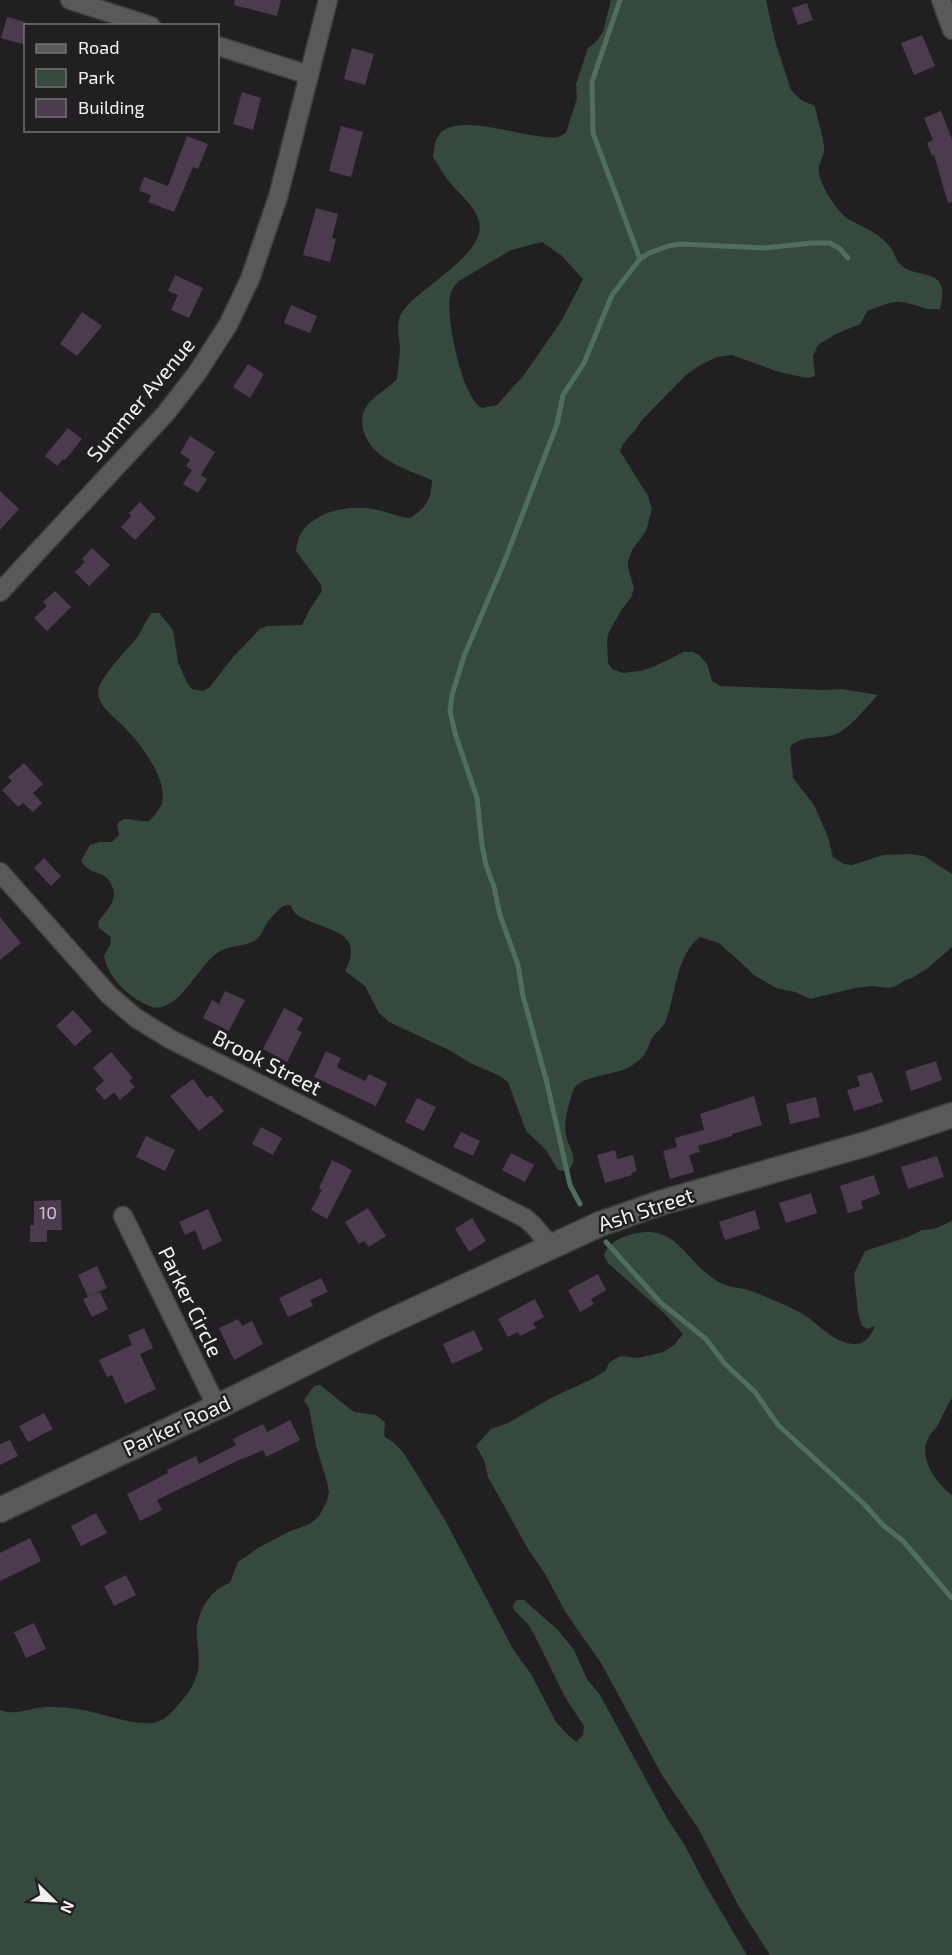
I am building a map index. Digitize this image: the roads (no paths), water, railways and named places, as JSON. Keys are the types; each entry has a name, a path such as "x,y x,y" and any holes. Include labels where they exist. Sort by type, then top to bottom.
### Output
{"street":[{"path":"70,0 146,24"},
{"name":"Summer Avenue","path":"0,592 159,421 218,342 250,279 278,197 328,0"},
{"path":"941,0 952,30"},
{"path":"219,46 309,75"},
{"name":"Brook Street","path":"1,875 93,979 136,1018 170,1039 525,1218 551,1245"},
{"name":"Ash Street","path":"353,1339 600,1224 660,1203 844,1151 952,1115"},
{"name":"Parker Circle","path":"123,1216 217,1407"},
{"name":"Parker Road","path":"0,1509 217,1407 353,1339"}],"waterway":[{"path":"620,0 592,82 593,133 640,259"},
{"path":"580,1204 570,1185 547,1083 523,996 518,965 500,915 486,865 477,798 450,711 452,695 464,656 505,560 557,424 563,395 584,363 612,295 640,259 668,246 681,244 765,248 811,243 830,243 839,248 848,258"},
{"path":"606,1242 661,1303 706,1339 724,1363 755,1392 778,1425 864,1504 883,1525 903,1541 952,1598"}]}
